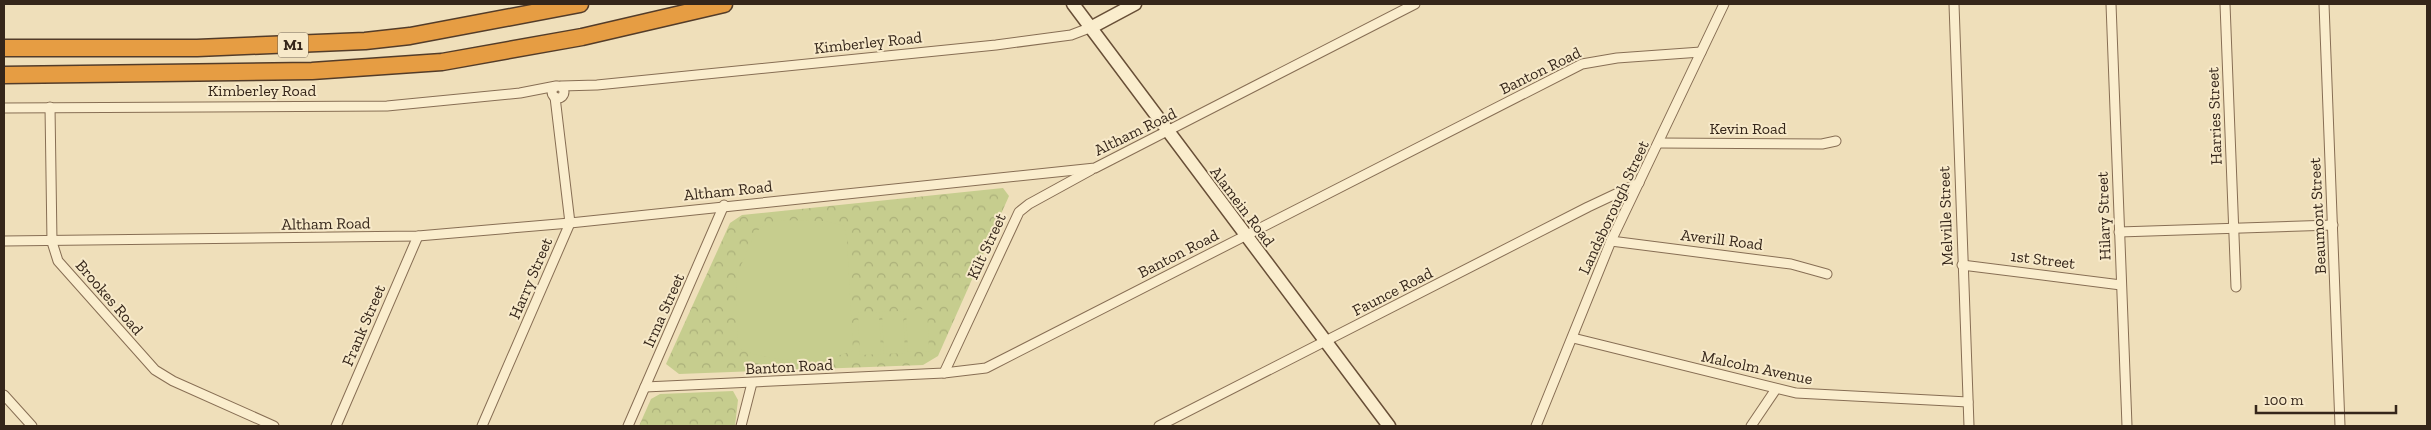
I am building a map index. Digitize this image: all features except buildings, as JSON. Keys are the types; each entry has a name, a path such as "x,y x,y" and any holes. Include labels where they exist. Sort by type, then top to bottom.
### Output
{"highway":[{"name":"M1","path":"4,48 197,48 365,41 410,36 580,4"},
{"name":"M1","path":"4,75 312,70 442,62 582,37 724,4"}],"main road":[{"name":"Alamein Road","path":"1073,4 1389,426"},
{"name":"Kimberley Road","path":"1092,27 1135,4"}],"street":[{"name":"Altham Road","path":"4,241 52,242 418,236 570,223 724,205 1094,168 1168,132 1415,4"},
{"name":"Landsborough Street","path":"1536,426 1612,241 1724,4"},
{"name":"Melville Street","path":"1954,4 1969,426"},
{"name":"Hilary Street","path":"2111,4 2127,426"},
{"name":"Harries Street","path":"2225,4 2236,287"},
{"name":"Beaumont Street","path":"2324,4 2340,426"},
{"name":"Kimberley Road","path":"4,108 387,106 520,93 559,92 597,85 996,45 1071,35 1092,27"},
{"name":"Banton Road","path":"645,387 974,371 999,362 1582,64 1617,58 1701,52"},
{"name":"Harry Street","path":"482,426 570,223 561,134 559,92"},
{"name":"Brookes Road","path":"50,108 52,242 58,261 155,370 181,385 274,426"},
{"name":"Kevin Road","path":"1659,143 1822,144 1836,141"},
{"name":"Kilt Street","path":"944,373 1018,212 1094,168"},
{"name":"Faunce Road","path":"1159,426 1596,202 1639,183"},
{"name":"Irma Street","path":"628,426 724,205"},
{"path":"2119,232 2333,225"},
{"name":"Frank Street","path":"336,426 418,236"},
{"name":"Averill Road","path":"1612,241 1791,264 1827,274"},
{"name":"1st Street","path":"1962,265 2121,284"},
{"name":"Malcolm Avenue","path":"1573,338 1776,390 1829,396 1968,402"},
{"path":"742,426 752,383"},
{"path":"1752,426 1776,390"},
{"path":"4,395 32,426"}],"green space":[{"path":"1003,188 1009,196 938,356 923,365 679,374 666,364 730,223 742,215"},
{"path":"780,220 824,221 844,226 847,239 853,351 832,358 799,361 757,355 738,348 736,277 755,233 765,224"},
{"path":"927,309 929,351 908,352 906,310"},
{"path":"903,311 905,353 884,354 882,312"},
{"path":"879,312 881,354 860,355 858,313"},
{"path":"733,391 738,400 735,426 639,426 651,399 660,394"}]}
